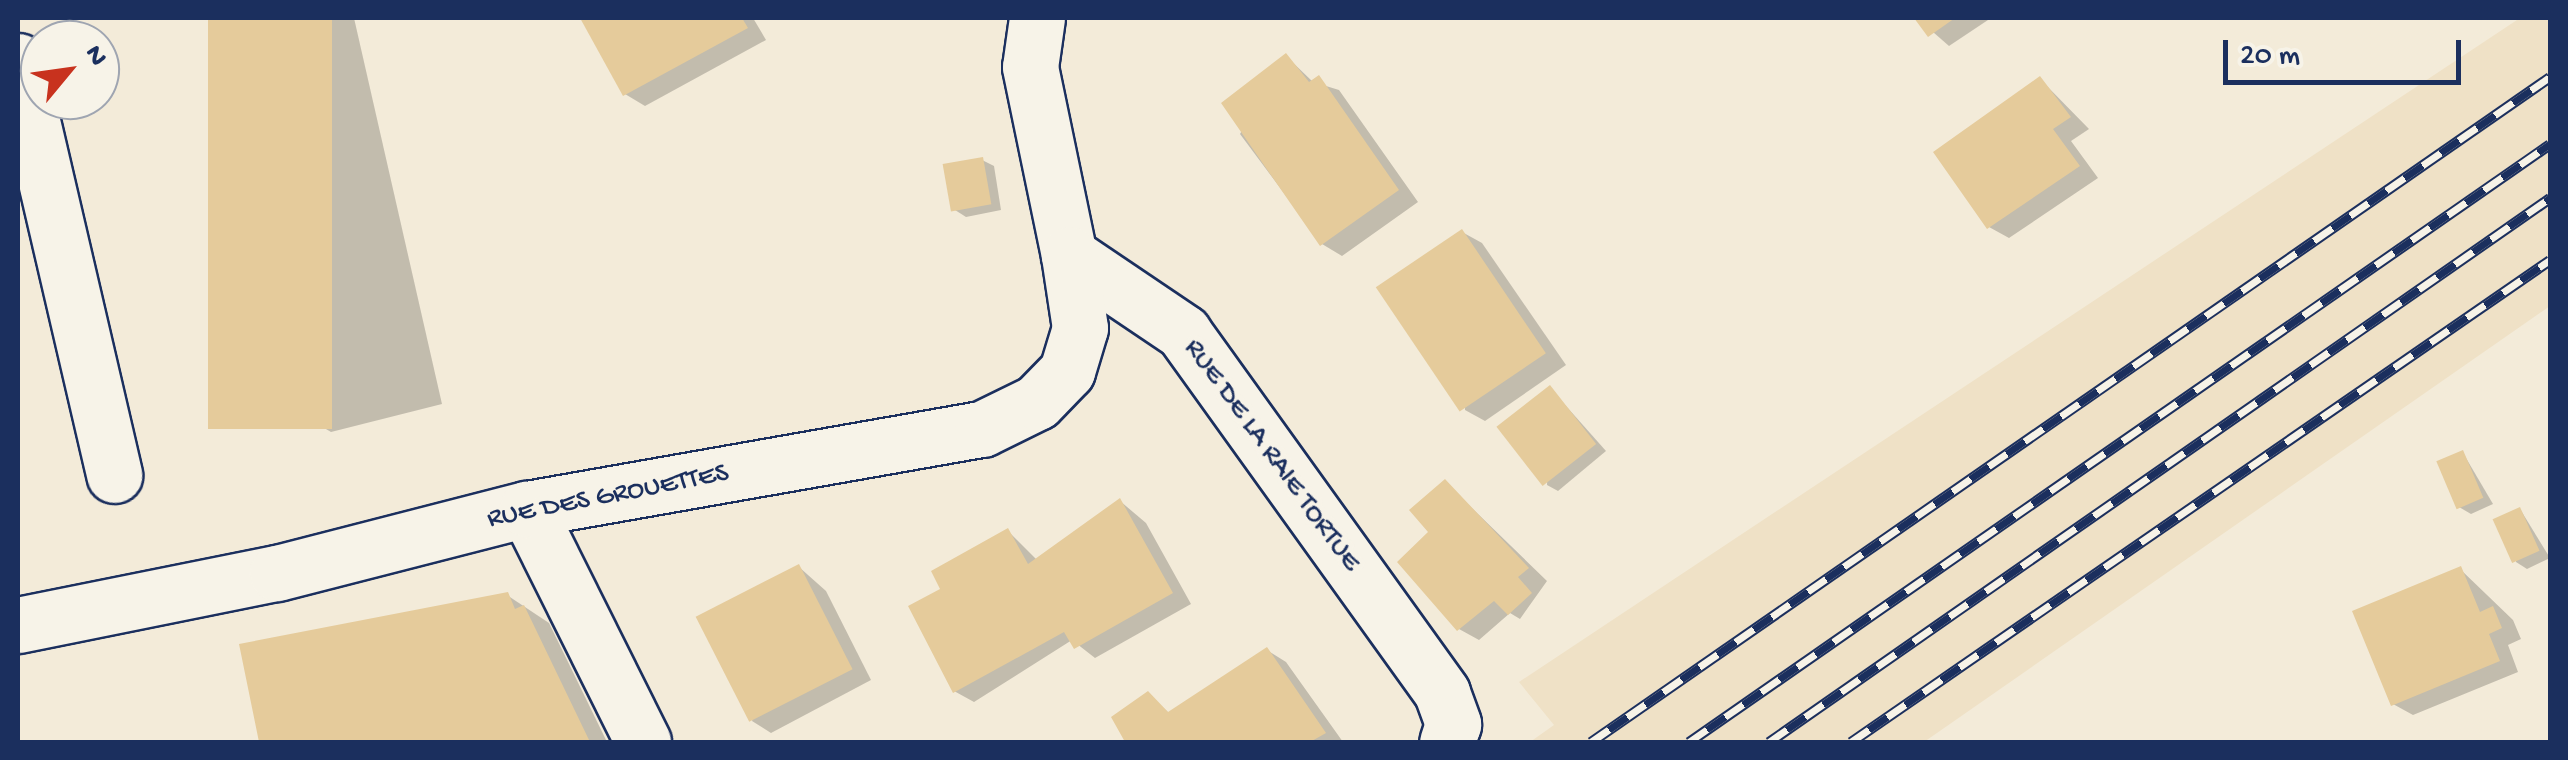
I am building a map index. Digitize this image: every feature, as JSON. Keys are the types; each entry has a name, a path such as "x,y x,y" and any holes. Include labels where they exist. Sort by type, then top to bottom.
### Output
{"street":[{"path":"1037,18 1030,67 1069,255"},
{"path":"18,62 114,475"},
{"name":"RUE DES GROUETTES","path":"18,624 278,573 527,509 982,428 1037,402 1067,372 1080,328 1069,255"},
{"name":"RUE DE LA RAIE TORTUE","path":"1069,255 1183,332 1444,718"},
{"path":"527,509 643,742"}],"shaded area":[{"path":"2520,18 2550,18 2550,306 1924,742 1530,742 1554,725 1519,682"}],"building":[{"path":"208,18 332,18 332,429 208,429"},
{"path":"580,18 742,18 748,28 623,96"},
{"path":"1914,18 1955,18 1928,37"},
{"path":"1286,53 1309,82 1319,75 1399,190 1320,246 1221,103"},
{"path":"2040,76 2071,117 2053,129 2080,166 1987,229 1933,152"},
{"path":"983,157 991,204 951,211 943,164"},
{"path":"1462,229 1546,353 1460,412 1376,287"},
{"path":"1550,385 1596,444 1543,486 1496,427"},
{"path":"2463,450 2483,498 2457,509 2436,461"},
{"path":"1445,479 1529,568 1518,577 1532,593 1508,615 1494,601 1457,631 1397,562 1428,532 1409,510"},
{"path":"1120,498 1173,593 1074,649 1064,632 953,693 908,606 940,589 931,571 1008,528 1028,564"},
{"path":"2520,507 2540,551 2512,563 2493,519"},
{"path":"799,564 853,669 749,722 696,617"},
{"path":"2461,566 2480,612 2493,606 2502,628 2489,634 2500,661 2391,706 2352,611"},
{"path":"508,592 515,609 524,605 590,742 259,742 239,644"},
{"path":"1267,647 1326,733 1310,742 1125,742 1111,717 1148,691 1168,712"}],"railway":[{"path":"1591,742 2550,77"},
{"path":"1689,742 2550,144"},
{"path":"1769,742 2550,198"},
{"path":"1851,742 2550,260"}]}
